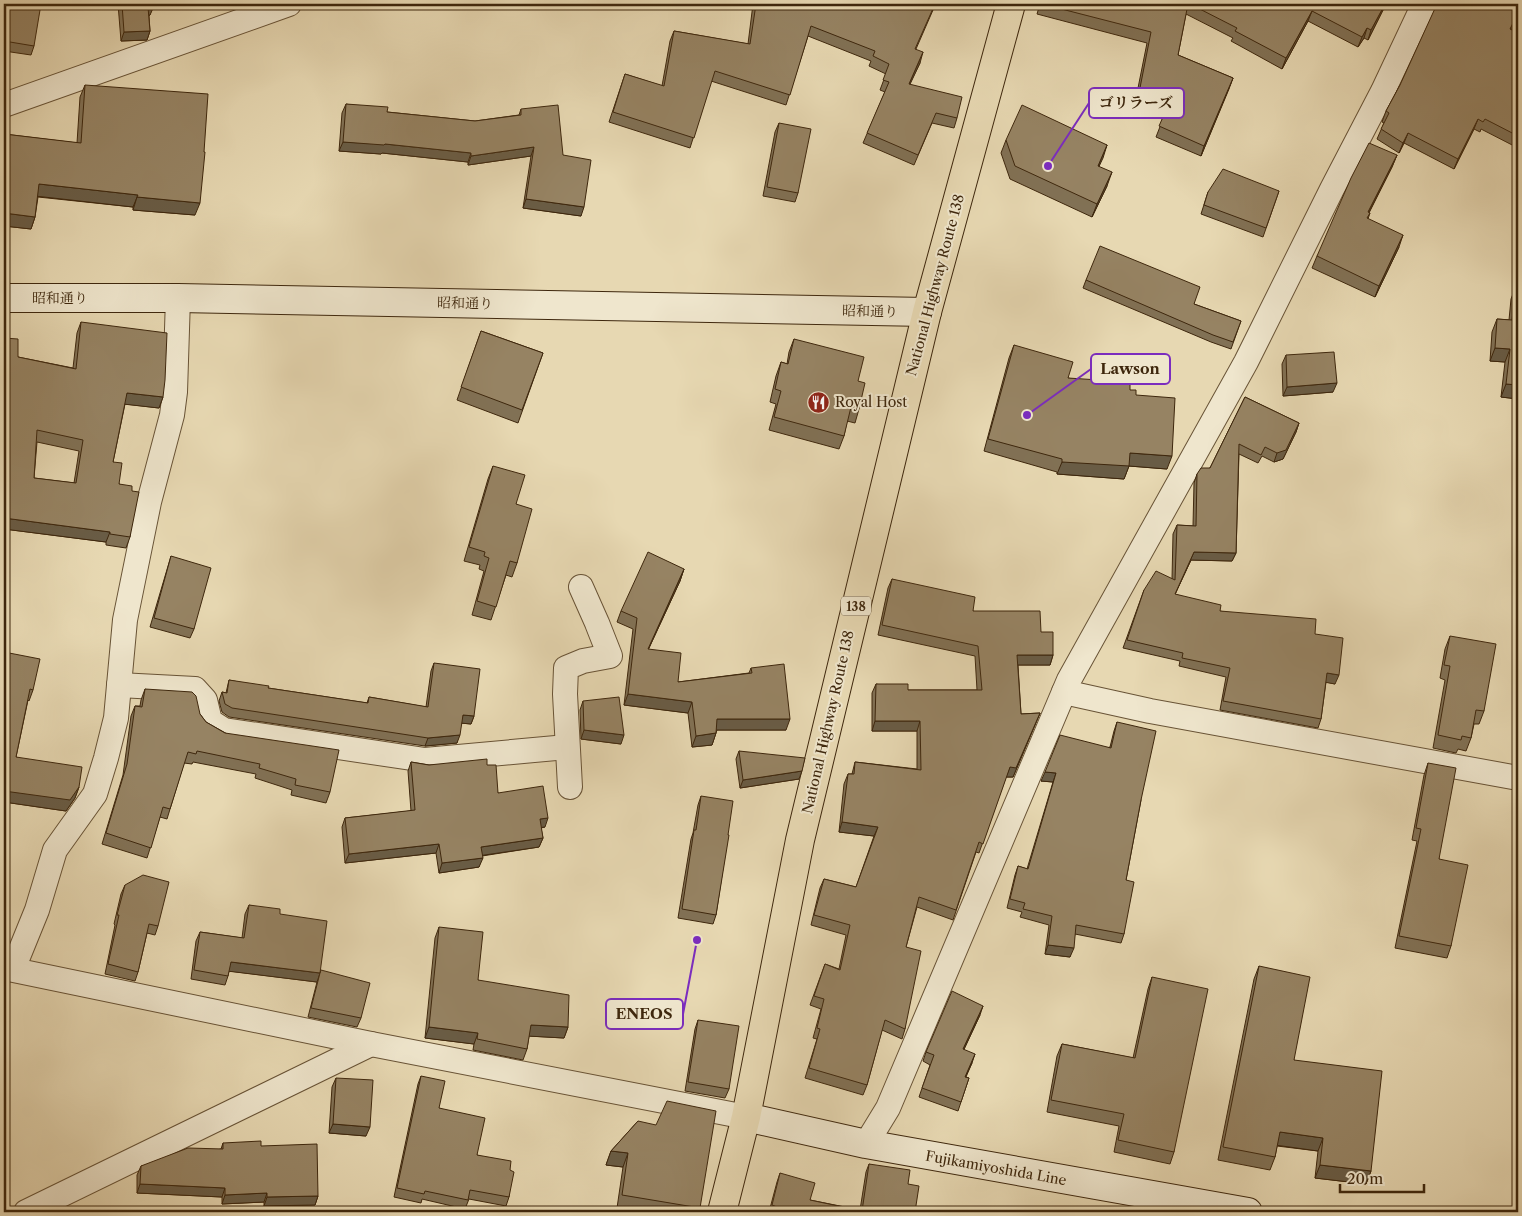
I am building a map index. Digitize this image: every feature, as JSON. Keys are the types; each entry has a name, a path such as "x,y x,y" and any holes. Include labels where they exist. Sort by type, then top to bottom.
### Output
{"highway":[{"name":"National Highway Route 138","path":"722,1212 746,1117 800,840 927,312 1010,4"}],"street":[{"path":"4,105 289,4"},
{"path":"866,1144 888,1108 1064,692 1246,362 1383,91 1424,4"},
{"name":"昭和通り","path":"4,298 178,298 927,312"},
{"path":"178,298 176,392 172,415 149,502 125,620 116,718 106,758 95,794 55,850 37,910 8,968 372,1044 746,1117"},
{"path":"570,787 565,694 566,668 583,661 610,656 581,587"},
{"path":"119,684 195,689 205,700 210,721 224,730 425,760 567,747"},
{"path":"1064,692 1150,711 1518,778"},
{"path":"26,1212 372,1044"},
{"name":"Fujikamiyoshida Line","path":"746,1117 866,1144 1248,1212"}],"building":[{"path":"4,4 41,4 34,46 4,41"},
{"path":"122,4 153,4 154,6 148,7 150,31 124,32"},
{"path":"756,4 885,4 895,8 897,4 935,4 915,49 923,52 909,84 962,97 957,118 936,113 918,155 867,133 889,82 883,80 889,64 873,56 875,51 811,26 790,95 715,71 694,138 613,112 625,74 664,86 674,31 750,44"},
{"path":"1042,4 1188,4 1178,55 1233,78 1204,146 1159,126 1167,108 1137,103 1151,32"},
{"path":"1190,4 1260,4 1269,9 1271,4 1385,4 1371,30 1367,28 1362,37 1312,11 1286,58 1235,31 1237,28"},
{"path":"1437,4 1518,5 1518,13 1510,29 1518,33 1518,136 1485,119 1483,122 1478,119 1458,159 1408,133 1403,143 1381,129 1389,113 1386,111"},
{"path":"85,85 208,94 200,203 39,184 35,217 4,213 4,134 81,143"},
{"path":"346,104 388,107 387,112 475,121 521,115 521,109 558,105 563,155 591,160 584,207 526,199 534,147 471,156 471,153 385,144 343,142"},
{"path":"1022,105 1107,145 1098,166 1112,172 1097,204 1015,166 1006,140"},
{"path":"779,123 811,129 798,193 767,187"},
{"path":"1369,143 1397,155 1368,212 1370,213 1367,218 1403,235 1379,286 1317,256 1351,178"},
{"path":"1223,169 1279,191 1266,228 1204,205 1208,192"},
{"path":"1100,246 1200,287 1194,304 1241,321 1233,342 1086,280"},
{"path":"1516,286 1518,286 1518,385 1506,384 1510,349 1495,348 1497,319 1512,320"},
{"path":"81,322 167,333 163,397 127,393 113,462 122,463 119,484 132,486 132,491 139,492 130,537 110,534 110,532 4,518 4,338 18,339 18,357 76,369","holes":["37,430 83,440 76,483 34,478"]},
{"path":"481,331 543,353 522,410 461,387"},
{"path":"794,339 864,357 858,381 865,383 859,409 851,407 844,436 774,417 781,391 775,389 781,362 788,364"},
{"path":"1014,345 1073,362 1068,378 1130,382 1130,390 1136,390 1136,395 1175,398 1172,456 1130,453 1129,466 1062,462 1062,459 988,439"},
{"path":"1334,352 1337,383 1287,387 1286,355"},
{"path":"1245,397 1299,423 1286,450 1277,453 1265,447 1261,455 1239,444 1236,553 1194,552 1175,594 1221,605 1220,611 1316,619 1315,634 1343,638 1339,675 1327,673 1321,719 1223,701 1230,668 1182,658 1183,653 1127,640 1144,590 1156,571 1175,580 1177,525 1196,526 1197,474 1201,468 1210,468"},
{"path":"493,466 525,475 516,504 532,509 517,563 510,561 496,607 477,601 489,558 484,556 485,552 469,547"},
{"path":"648,552 684,569 648,649 681,653 678,682 752,673 751,668 784,664 790,719 717,719 716,733 696,736 692,702 628,694 637,618 621,611"},
{"path":"171,556 211,568 194,629 154,618"},
{"path":"892,579 975,597 973,611 1040,611 1041,632 1053,632 1053,655 1017,655 1021,714 1040,713 1016,768 1010,767 983,844 979,842 956,910 919,897 906,947 921,951 905,1029 885,1020 867,1085 809,1068 820,1029 817,1028 824,999 814,996 825,964 840,970 850,925 814,915 824,879 856,887 878,827 842,822 848,774 854,774 855,762 921,770 920,721 875,721 876,684 908,684 908,690 982,690 978,646 882,625"},
{"path":"1450,636 1496,644 1484,711 1476,710 1471,738 1462,736 1461,740 1438,735 1450,666 1444,665"},
{"path":"4,652 40,659 33,690 30,689 16,757 82,767 79,787 70,800 4,791"},
{"path":"434,663 480,669 474,716 463,715 460,735 428,738 232,708 225,704 222,692 227,693 229,680 269,686 268,688 368,703 369,697 428,707"},
{"path":"145,689 192,692 196,696 200,714 206,722 225,733 339,750 330,792 295,785 296,779 259,768 260,764 197,751 196,754 188,752 170,809 163,807 151,848 106,833 127,764 135,706 142,707"},
{"path":"619,697 624,735 584,730 583,701"},
{"path":"1117,722 1156,731 1126,880 1134,882 1124,934 1076,925 1074,948 1048,945 1052,916 1023,909 1025,903 1010,899 1018,866 1028,869 1056,773 1045,772 1060,735 1111,748"},
{"path":"739,751 805,758 802,771 743,780"},
{"path":"487,759 487,765 496,765 498,793 543,786 548,818 540,819 543,838 481,847 483,858 442,863 439,844 349,854 345,818 415,810 411,762 429,765"},
{"path":"1428,763 1456,768 1439,859 1468,865 1451,946 1399,936 1421,829 1416,828"},
{"path":"701,796 733,801 716,915 682,909"},
{"path":"143,875 169,882 158,926 149,924 138,972 108,964 119,915 117,915 125,885"},
{"path":"249,905 280,909 280,914 327,921 320,973 231,962 228,976 194,970 200,932 244,938"},
{"path":"439,927 483,932 478,980 569,995 568,1027 531,1025 527,1049 477,1039 478,1033 429,1027"},
{"path":"1259,966 1310,977 1294,1060 1382,1071 1371,1171 1320,1165 1323,1138 1280,1132 1275,1157 1223,1147"},
{"path":"321,970 370,983 361,1018 311,1008"},
{"path":"1152,977 1208,989 1174,1152 1118,1140 1124,1114 1051,1100 1062,1044 1135,1058"},
{"path":"952,991 983,1006 963,1049 975,1054 965,1077 969,1078 961,1102 922,1088 934,1055 926,1052"},
{"path":"698,1020 739,1026 729,1089 688,1082"},
{"path":"421,1076 445,1081 439,1108 485,1118 477,1155 511,1161 510,1170 514,1172 509,1197 470,1190 468,1200 425,1191 424,1194 397,1188"},
{"path":"336,1078 373,1080 370,1127 333,1124"},
{"path":"667,1101 716,1111 700,1208 622,1195 628,1153 611,1151 638,1121 656,1125"},
{"path":"261,1141 261,1146 317,1144 318,1196 267,1197 267,1193 225,1195 225,1188 140,1184 141,1166 188,1148 223,1149 223,1143"},
{"path":"869,1164 910,1170 908,1184 919,1186 915,1212 776,1212 777,1207 772,1205 780,1173 815,1183 810,1200 862,1211"}],"place":[{"name":"ゴリラーズ","path":"1048,166"},
{"name":"Royal Host","path":"819,402"},
{"name":"Lawson","path":"1027,415"},
{"name":"ENEOS","path":"697,940"}]}
